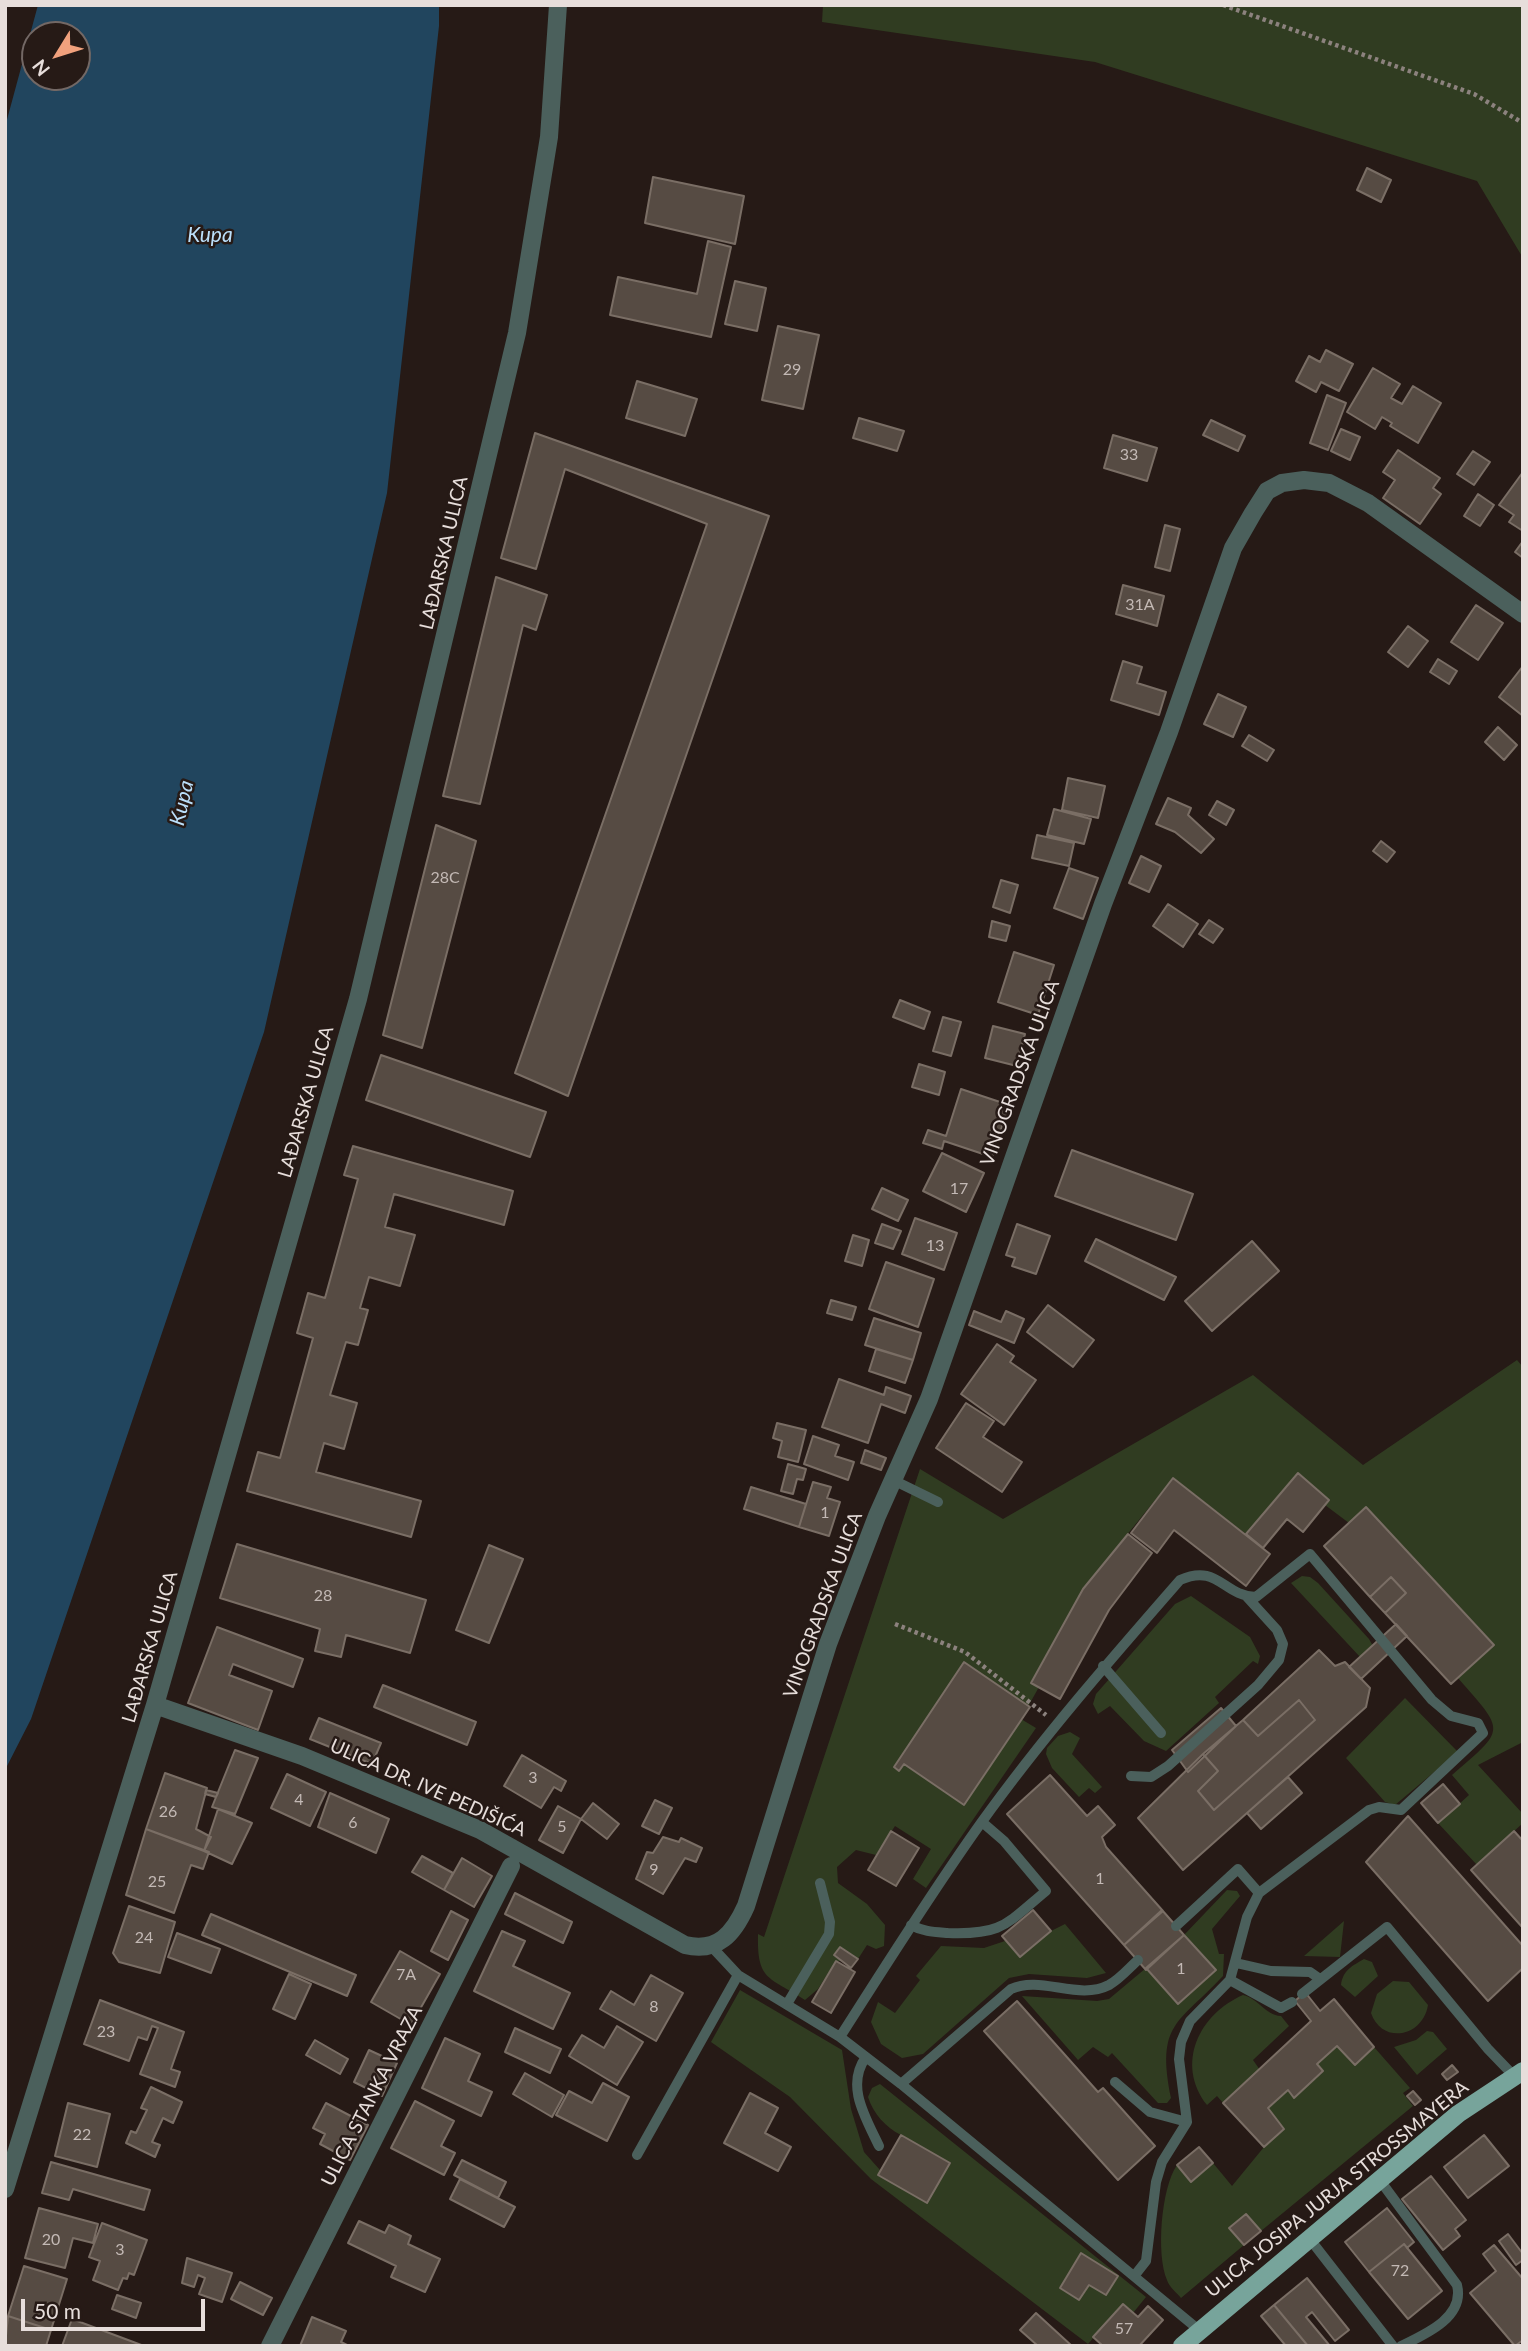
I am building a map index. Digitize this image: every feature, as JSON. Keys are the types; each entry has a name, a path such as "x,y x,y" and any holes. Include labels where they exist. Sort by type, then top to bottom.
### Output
{"main road":[{"name":"ULICA JOSIPA JURJA STROSSMAYERA","path":"1182,2346 1458,2114 1518,2073"}],"street":[{"name":"LAĐARSKA ULICA","path":"5,2189 155,1705 358,999 517,333 535,238 549,137 558,5"},
{"name":"VINOGRADSKA ULICA","path":"711,1947 734,1930 746,1906 828,1644 893,1480 929,1399 999,1191 1103,904 1169,732 1233,548 1263,496 1273,488 1292,481 1329,483 1368,503 1523,614"},
{"name":"ULICA DR. IVE PEDIŠIĆA","path":"155,1705 302,1756 446,1815 518,1849 685,1945 711,1947"},
{"name":"ULICA STANKA VRAZA","path":"270,2346 511,1866"}],"lane":[{"path":"893,1480 938,1502"},
{"path":"1135,2275 1146,2261 1156,2182 1162,2162 1187,2122 1179,2066 1181,2042 1195,2014 1230,1980 1244,1926 1259,1892 1369,1810 1379,1807 1401,1810 1483,1733 1478,1723 1451,1716 1432,1700 1310,1554 1266,1592 1256,1598 1247,1597"},
{"path":"840,2037 911,1925 982,1822 1103,1666 1180,1580 1193,1574 1206,1574 1247,1597 1278,1630 1283,1644 1279,1660 1258,1685 1168,1766 1151,1777 1131,1776"},
{"path":"1103,1666 1161,1733"},
{"path":"911,1925 923,1932 978,1935 994,1931 1046,1891 1004,1841 982,1822"},
{"path":"1176,1926 1238,1869 1259,1892"},
{"path":"787,2004 829,1934 830,1922 820,1883"},
{"path":"1302,1994 1387,1927 1488,2049 1518,2073"},
{"path":"711,1947 738,1975 840,2037 901,2084 1199,2330"},
{"path":"901,2084 1021,1984 1075,1990 1100,1988 1138,1960"},
{"path":"1236,1963 1271,1971 1310,1972 1320,1979"},
{"path":"637,2155 738,1975"},
{"path":"1230,1980 1269,2004 1281,2008 1292,2002"},
{"path":"866,2057 858,2068 855,2082 861,2107 879,2146"},
{"path":"1115,2082 1150,2112 1187,2122"},
{"path":"1379,2179 1457,2285 1460,2295 1459,2304 1446,2320 1401,2346"},
{"path":"1309,2238 1393,2346"}],"path":[{"path":"1223,5 1474,94 1523,123"},
{"path":"895,1624 965,1652 1058,1724"}],"green space":[{"path":"823,5 1523,5 1523,258 1477,181 1095,62 822,22"},
{"path":"1517,1360 1523,1367 1523,1742 1478,1765 1523,1814 1523,1823 1477,1865 1438,1823 1469,1795 1452,1775 1483,1748 1493,1729 1485,1709 1458,1678 1494,1644 1366,1507 1349,1523 1325,1505 1329,1500 1298,1473 1246,1534 1173,1478 1083,1589 1032,1683 1039,1687 1021,1719 1036,1728 926,1888 913,1879 931,1849 895,1826 876,1855 856,1850 837,1867 838,1883 867,1904 885,1925 884,1946 876,1949 867,1945 858,1959 840,1947 834,1955 842,1961 836,1961 818,1989 805,2000 767,1976 760,1961 758,1934 764,1937 920,1469 1003,1519 1253,1375 1363,1465"},
{"path":"1302,1576 1310,1577 1318,1583 1369,1639 1373,1646 1361,1658 1291,1583"},
{"path":"1191,1596 1250,1637 1260,1656 1258,1664 1253,1661 1215,1697 1219,1703 1166,1751 1144,1741 1110,1706 1098,1714 1093,1704 1096,1694 1175,1604"},
{"path":"1405,1698 1458,1752 1395,1805 1385,1802 1346,1758"},
{"path":"1070,1732 1080,1738 1072,1754 1102,1787 1095,1793 1089,1788 1079,1797 1052,1768 1046,1754 1047,1748 1058,1736"},
{"path":"1227,1890 1237,1891 1240,1896 1212,1929 1219,1954 1224,1954 1223,1976 1174,2027 1166,2054 1171,2098 1167,2103 1158,2103 1112,2053 1108,2057 1093,2047 1078,2060 1022,1996 1097,2001 1109,1999 1146,1968 1178,2004 1216,1970 1184,1935"},
{"path":"1033,1910 1051,1931 1065,1924 1106,1973 1087,1978 1029,1974 1009,1978 923,2054 902,2058 881,2044 871,2022 878,2002 895,2013 920,1980 916,1976 941,1946 984,1948 1005,1941 1002,1936"},
{"path":"1344,1921 1340,1957 1304,1956"},
{"path":"1364,1959 1372,1962 1378,1976 1355,1997 1341,1985 1342,1980 1349,1969"},
{"path":"1393,1981 1409,1982 1428,2005 1419,2024 1402,2033 1384,2030 1376,2023 1371,2013 1377,1994"},
{"path":"740,1990 842,2050 851,2109 864,2152 880,2170 901,2135 885,2124 870,2103 868,2097 872,2088 880,2084 1146,2297 1133,2313 1123,2304 1088,2344 871,2179 790,2097 711,2042"},
{"path":"1243,1995 1253,1999 1270,2013 1281,2016 1289,2026 1253,2060 1260,2070 1223,2103 1217,2096 1207,2105 1193,2073 1196,2042 1214,2014"},
{"path":"1427,2031 1433,2032 1447,2049 1417,2075 1394,2047 1416,2040"},
{"path":"1337,2046 1355,2065 1374,2047 1410,2088 1403,2093 1413,2106 1261,2231 1246,2214 1230,2228 1244,2245 1181,2298 1167,2280 1161,2239 1167,2189 1177,2165 1191,2182 1213,2163 1232,2186 1264,2147 1284,2129 1268,2108 1288,2090 1295,2097 1323,2072 1317,2064"}],"water":[{"name":"Kupa","path":"38,5 439,5 439,26 387,493 264,1032 31,1719 5,1770 5,127 21,68 21,91 91,91 91,21 34,21"}],"building":[{"path":"1367,168 1391,180 1381,202 1357,190"},
{"path":"653,177 744,196 735,244 645,223"},
{"path":"708,241 731,247 711,337 610,315 618,277 697,294"},
{"path":"735,281 766,288 757,331 725,324"},
{"path":"778,326 819,335 803,409 762,400"},
{"path":"1326,350 1353,364 1339,391 1321,382 1316,392 1296,381 1309,356 1320,362"},
{"path":"1373,368 1400,384 1391,398 1402,404 1413,386 1441,403 1418,443 1390,426 1392,423 1382,417 1375,429 1347,412"},
{"path":"637,381 697,399 685,436 626,418"},
{"path":"1327,395 1346,403 1328,450 1310,443"},
{"path":"859,418 904,431 897,451 853,438"},
{"path":"1211,420 1245,436 1238,451 1203,435"},
{"path":"1341,429 1360,437 1350,460 1331,451"},
{"path":"535,433 769,516 568,1096 515,1073 707,524 565,469 536,569 501,558"},
{"path":"1113,435 1157,448 1147,481 1104,468"},
{"path":"1398,450 1440,478 1433,488 1441,494 1420,524 1383,498 1395,480 1383,472"},
{"path":"1473,451 1490,462 1474,485 1457,474"},
{"path":"1523,472 1523,531 1509,522 1514,515 1499,505"},
{"path":"1478,494 1494,505 1480,526 1464,516"},
{"path":"1165,525 1180,529 1170,571 1155,567"},
{"path":"1523,541 1523,558 1515,552"},
{"path":"496,577 547,595 536,630 523,625 480,804 443,796"},
{"path":"1123,585 1164,596 1157,626 1116,614"},
{"path":"1476,605 1503,623 1478,660 1451,642"},
{"path":"1408,626 1428,641 1408,667 1388,652"},
{"path":"1438,659 1457,671 1449,684 1430,672"},
{"path":"1123,661 1142,667 1137,683 1166,692 1159,715 1111,700"},
{"path":"1523,666 1523,716 1499,697"},
{"path":"1218,694 1246,707 1233,737 1204,724"},
{"path":"1498,727 1517,745 1504,760 1485,742"},
{"path":"1249,735 1274,750 1267,761 1242,746"},
{"path":"1068,778 1105,786 1098,818 1062,810"},
{"path":"1168,798 1191,808 1188,815 1214,839 1201,853 1175,832 1156,824"},
{"path":"1217,801 1234,810 1226,825 1209,815"},
{"path":"1054,809 1091,819 1084,844 1047,835"},
{"path":"436,825 476,841 422,1048 383,1035"},
{"path":"1037,835 1074,843 1069,866 1032,858"},
{"path":"1381,841 1395,852 1387,862 1373,851"},
{"path":"1141,856 1161,866 1149,892 1129,883"},
{"path":"1069,868 1098,878 1083,919 1054,908"},
{"path":"1001,880 1018,885 1010,913 993,907"},
{"path":"1168,904 1198,924 1183,947 1153,926"},
{"path":"1209,920 1223,929 1213,943 1199,934"},
{"path":"992,921 1010,926 1006,941 989,937"},
{"path":"1014,952 1054,965 1038,1015 998,1002"},
{"path":"900,1000 930,1012 924,1029 893,1017"},
{"path":"943,1017 961,1022 951,1056 933,1051"},
{"path":"993,1026 1025,1034 1017,1066 985,1058"},
{"path":"381,1055 546,1112 530,1157 366,1100"},
{"path":"919,1064 945,1072 939,1095 912,1087"},
{"path":"961,1089 1009,1105 992,1157 944,1141 942,1149 923,1143 928,1130 946,1136"},
{"path":"353,1146 513,1191 504,1225 394,1194 385,1227 415,1235 400,1286 369,1277 360,1308 368,1310 358,1345 346,1342 330,1395 357,1403 344,1449 324,1443 316,1472 421,1501 411,1537 247,1491 258,1452 280,1458 313,1338 297,1333 308,1293 325,1298 358,1179 344,1175"},
{"path":"1072,1150 1193,1194 1176,1240 1055,1196"},
{"path":"942,1153 984,1173 966,1212 923,1191"},
{"path":"882,1188 908,1200 898,1221 872,1209"},
{"path":"915,1218 957,1233 944,1270 902,1254"},
{"path":"882,1224 901,1231 893,1249 875,1243"},
{"path":"1017,1224 1050,1236 1036,1274 1012,1266 1015,1258 1006,1255"},
{"path":"853,1235 869,1240 862,1266 845,1261"},
{"path":"1096,1239 1176,1277 1164,1300 1085,1261"},
{"path":"1252,1241 1279,1271 1212,1331 1185,1301"},
{"path":"886,1262 934,1279 918,1327 869,1309"},
{"path":"831,1300 856,1307 852,1320 827,1313"},
{"path":"1048,1305 1094,1340 1073,1367 1027,1332"},
{"path":"974,1311 1001,1322 1006,1311 1024,1319 1014,1343 969,1325"},
{"path":"874,1318 921,1333 913,1360 865,1345"},
{"path":"997,1344 1014,1356 1010,1362 1036,1380 1004,1425 961,1394"},
{"path":"876,1349 913,1360 905,1383 869,1371"},
{"path":"839,1379 884,1395 886,1387 911,1396 905,1413 881,1404 868,1443 822,1427"},
{"path":"966,1403 994,1421 983,1437 1022,1462 1002,1492 936,1448"},
{"path":"777,1423 806,1430 798,1462 778,1457 782,1441 773,1438"},
{"path":"813,1436 839,1445 835,1456 854,1462 848,1480 804,1464"},
{"path":"865,1450 886,1458 881,1470 861,1463"},
{"path":"788,1464 806,1469 803,1480 797,1479 793,1494 781,1491"},
{"path":"1298,1473 1329,1500 1303,1532 1287,1519 1263,1548 1246,1534"},
{"path":"1173,1478 1270,1554 1246,1586 1174,1530 1157,1553 1131,1533"},
{"path":"813,1482 831,1487 827,1498 840,1502 829,1536 799,1527"},
{"path":"751,1487 806,1504 799,1527 744,1509"},
{"path":"1366,1507 1494,1645 1451,1684 1385,1613 1406,1593 1391,1577 1370,1597 1324,1546"},
{"path":"1128,1534 1152,1553 1109,1610 1060,1699 1031,1683 1083,1589"},
{"path":"237,1544 426,1600 410,1653 346,1635 341,1657 315,1651 320,1629 220,1598"},
{"path":"489,1545 523,1559 489,1643 456,1630"},
{"path":"1391,1577 1406,1593 1385,1613 1370,1597"},
{"path":"1396,1624 1407,1636 1361,1679 1349,1667"},
{"path":"217,1627 303,1659 293,1687 233,1664 229,1675 272,1691 258,1730 188,1703"},
{"path":"1319,1650 1335,1666 1345,1662 1370,1688 1366,1707 1183,1870 1138,1818 1203,1754 1218,1771 1198,1791 1214,1810 1315,1720 1299,1700 1258,1736 1243,1720"},
{"path":"964,1662 1030,1707 964,1805 904,1764 899,1771 894,1767"},
{"path":"383,1685 476,1722 467,1745 374,1707"},
{"path":"1299,1700 1315,1720 1214,1810 1198,1791 1218,1771 1203,1754 1243,1720 1258,1736"},
{"path":"1221,1708 1236,1726 1188,1772 1172,1750"},
{"path":"319,1718 381,1743 372,1764 310,1739"},
{"path":"235,1750 258,1758 235,1814 212,1807"},
{"path":"522,1755 566,1781 561,1791 554,1787 541,1808 504,1786"},
{"path":"165,1773 207,1788 196,1829 211,1837 204,1851 146,1829"},
{"path":"287,1774 326,1792 310,1826 271,1808"},
{"path":"1050,1775 1087,1816 1098,1806 1115,1825 1102,1837 1106,1847 1163,1911 1124,1945 1007,1814"},
{"path":"1288,1777 1302,1793 1261,1829 1247,1813"},
{"path":"1443,1784 1460,1804 1438,1823 1421,1803"},
{"path":"206,1790 218,1793 216,1797 205,1794"},
{"path":"330,1793 389,1819 376,1853 318,1827"},
{"path":"655,1800 672,1808 659,1834 642,1826"},
{"path":"593,1803 619,1824 607,1839 581,1819"},
{"path":"558,1806 581,1819 563,1853 539,1840"},
{"path":"218,1809 252,1823 232,1864 204,1851"},
{"path":"1408,1816 1523,1946 1523,1968 1488,2001 1366,1862"},
{"path":"146,1829 209,1852 203,1869 191,1865 174,1913 126,1895"},
{"path":"891,1831 919,1848 896,1886 868,1870"},
{"path":"1514,1831 1523,1841 1523,1928 1471,1870"},
{"path":"663,1837 679,1842 681,1838 702,1848 696,1862 685,1858 663,1894 636,1879 647,1852 653,1853"},
{"path":"422,1856 453,1873 444,1890 412,1872"},
{"path":"462,1858 492,1876 474,1907 444,1890"},
{"path":"515,1893 572,1922 563,1943 505,1914"},
{"path":"129,1906 175,1922 160,1973 119,1962 113,1953"},
{"path":"1033,1910 1051,1931 1020,1957 1002,1936"},
{"path":"1162,1910 1184,1935 1146,1970 1124,1945"},
{"path":"451,1911 468,1920 448,1960 431,1951"},
{"path":"211,1914 356,1975 347,1996 202,1935"},
{"path":"502,1931 525,1941 513,1966 570,1993 553,2029 474,1991"},
{"path":"177,1933 220,1949 211,1973 168,1957"},
{"path":"1184,1935 1216,1970 1178,2004 1146,1968"},
{"path":"840,1947 858,1959 851,1968 834,1955"},
{"path":"400,1951 440,1974 411,2025 371,2002"},
{"path":"836,1961 855,1972 831,2013 812,2002"},
{"path":"289,1974 311,1984 295,2019 273,2009"},
{"path":"651,1975 683,1993 656,2041 600,2009 611,1991 634,2005"},
{"path":"1305,1992 1320,2011 1334,1999 1374,2047 1355,2065 1337,2046 1317,2064 1323,2071 1294,2098 1288,2090 1268,2108 1284,2129 1264,2147 1223,2103 1311,2021 1295,2001"},
{"path":"100,2000 184,2032 171,2069 180,2072 175,2087 140,2074 158,2028 152,2026 147,2040 138,2037 129,2061 84,2044"},
{"path":"1017,2001 1098,2092 1103,2088 1155,2146 1118,2180 984,2031"},
{"path":"617,2026 643,2042 617,2085 569,2056 582,2035 604,2048"},
{"path":"515,2028 561,2049 550,2073 505,2052"},
{"path":"445,2038 480,2054 468,2081 492,2092 481,2116 422,2088"},
{"path":"315,2040 348,2059 340,2074 306,2055"},
{"path":"369,2050 397,2063 382,2096 354,2082"},
{"path":"1452,2065 1458,2072 1447,2080 1442,2074"},
{"path":"525,2073 564,2095 552,2117 513,2094"},
{"path":"603,2083 629,2097 607,2141 556,2115 569,2091 592,2103"},
{"path":"151,2087 182,2102 173,2123 163,2118 152,2142 160,2145 155,2157 126,2143 131,2131 136,2133 147,2110 141,2108"},
{"path":"1413,2091 1421,2100 1415,2105 1407,2096"},
{"path":"750,2093 778,2108 765,2133 791,2147 778,2171 724,2143"},
{"path":"415,2101 454,2121 441,2146 455,2153 444,2175 391,2148"},
{"path":"68,2103 110,2114 97,2167 55,2156"},
{"path":"326,2103 368,2125 350,2160 320,2144 325,2134 313,2128"},
{"path":"901,2135 950,2163 927,2203 878,2175"},
{"path":"1484,2135 1509,2166 1468,2198 1444,2167"},
{"path":"1199,2147 1213,2163 1191,2182 1177,2165"},
{"path":"462,2160 506,2182 498,2198 454,2175"},
{"path":"51,2162 150,2190 144,2210 73,2189 69,2200 42,2193"},
{"path":"1431,2176 1466,2220 1455,2229 1460,2236 1443,2250 1402,2199"},
{"path":"460,2179 515,2207 504,2227 450,2199"},
{"path":"39,2208 98,2224 93,2243 73,2238 65,2268 25,2258"},
{"path":"1387,2208 1414,2242 1407,2248 1404,2244 1369,2272 1345,2242"},
{"path":"1246,2214 1261,2231 1244,2245 1229,2228"},
{"path":"359,2221 385,2233 389,2225 411,2236 408,2244 440,2259 425,2292 391,2277 396,2266 348,2243"},
{"path":"102,2223 147,2240 134,2275 129,2273 127,2279 123,2278 118,2290 93,2280 100,2261 89,2257"},
{"path":"1508,2234 1523,2254 1523,2260 1516,2265 1499,2241"},
{"path":"1404,2244 1442,2291 1408,2319 1369,2272"},
{"path":"1494,2245 1523,2279 1523,2340 1515,2346 1470,2293 1496,2271 1483,2254"},
{"path":"1081,2253 1118,2276 1106,2295 1089,2285 1079,2300 1060,2288"},
{"path":"187,2258 232,2273 222,2302 199,2294 205,2278 198,2275 194,2287 182,2283"},
{"path":"24,2266 67,2279 51,2330 8,2316"},
{"path":"1307,2278 1349,2330 1335,2341 1312,2312 1306,2317 1330,2346 1308,2346 1274,2305"},
{"path":"240,2282 272,2298 263,2315 231,2299"},
{"path":"117,2295 141,2303 136,2318 112,2309"},
{"path":"1123,2304 1138,2317 1148,2306 1163,2320 1139,2346 1103,2346 1093,2337"},
{"path":"1274,2305 1308,2346 1286,2346 1261,2316"},
{"path":"1036,2313 1072,2346 1038,2346 1020,2330"},
{"path":"8,2316 51,2330 46,2346 5,2346"},
{"path":"312,2317 346,2331 341,2342 349,2346 300,2346"},
{"path":"72,2319 144,2346 62,2346"}]}
